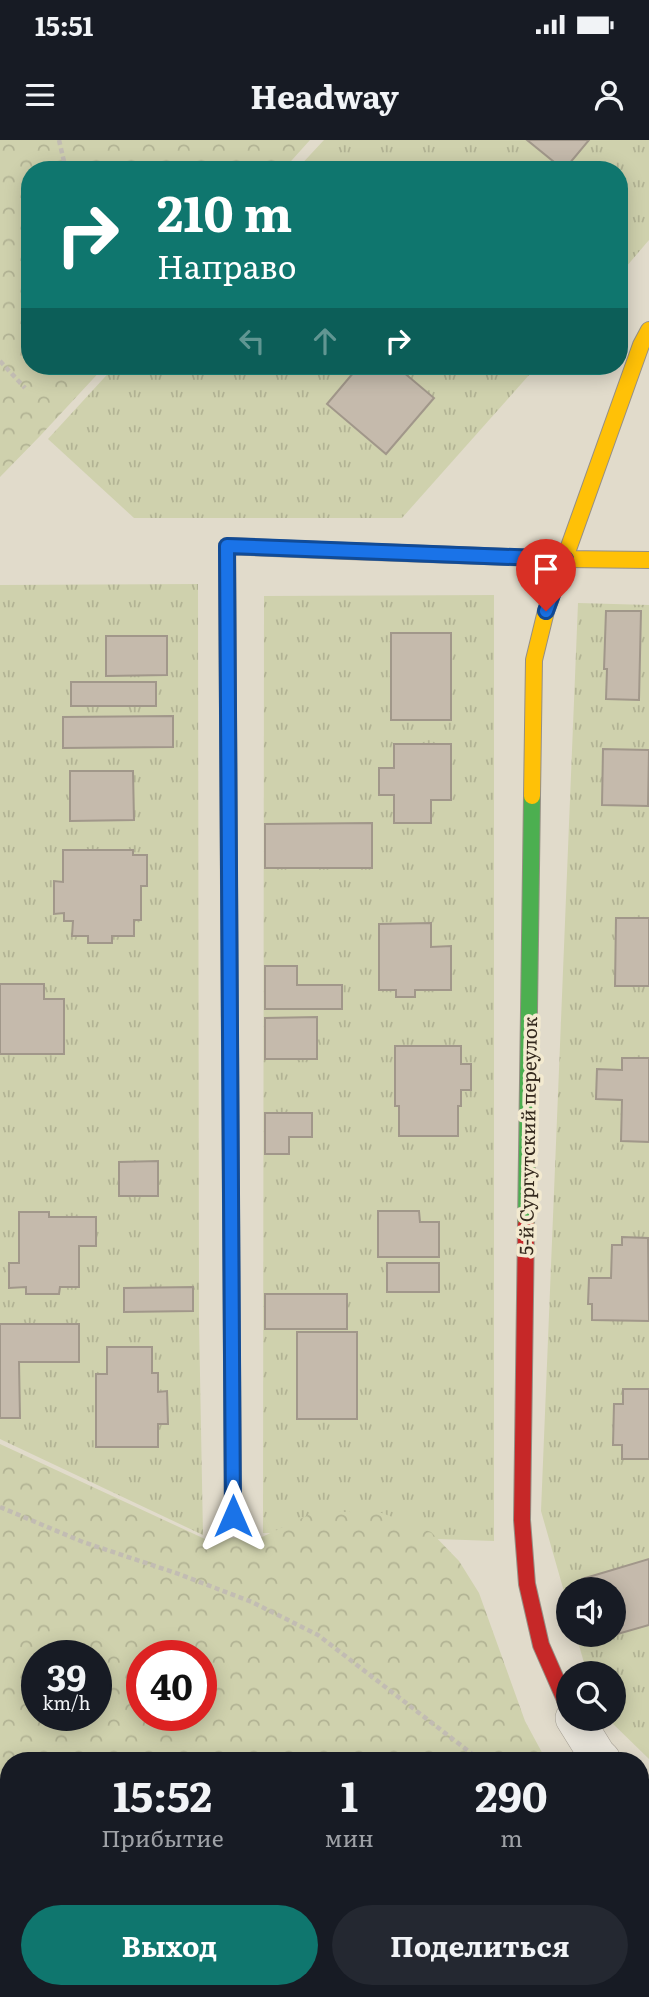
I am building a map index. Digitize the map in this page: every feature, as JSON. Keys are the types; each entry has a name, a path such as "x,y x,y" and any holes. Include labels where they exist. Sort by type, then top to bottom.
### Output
{"street":[{"name":"5-й Сургутский переулок","path":"556,1679 541,1645 527,1584 522,1520 534,660 546,611 640,345 649,330"},
{"path":"233,1516 227,546 649,560"},
{"path":"582,1731 595,1752"}],"path":[{"path":"59,140 64,161"},
{"path":"0,361 25,387"},
{"path":"0,1507 83,1542 252,1602 318,1635 470,1752"}],"green space":[{"path":"0,140 310,140 291,161 21,161 21,375 97,375 0,477"},
{"path":"324,140 649,140 649,240 628,265 628,161 304,161"},
{"path":"107,375 529,375 402,518 134,518 48,439"},
{"path":"198,584 199,1321 203,1535 0,1439 0,585"},
{"path":"494,595 494,1541 263,1533 264,596"},
{"path":"578,603 649,605 649,1752 642,1752 620,1731 626,1731 626,1661 584,1661 579,1647 626,1647 626,1577 560,1577 541,1511"},
{"path":"0,1444 205,1539 262,1537 317,1511 382,1513 431,1532 459,1561 479,1593 525,1721 542,1752 0,1752"}],"building":[{"path":"527,140 589,140 572,161 553,161"},
{"path":"351,375 407,375 434,398 386,454 327,404"},
{"path":"606,611 641,611 639,700 606,699"},
{"path":"391,633 451,633 451,720 391,720"},
{"path":"106,636 167,636 167,675 106,676"},
{"path":"71,682 156,682 156,706 71,706"},
{"path":"173,716 173,747 63,748 63,717"},
{"path":"394,744 451,744 451,800 431,800 431,823 394,823 394,795 379,795 379,768 394,768"},
{"path":"603,749 649,750 648,806 602,805"},
{"path":"70,771 133,771 134,820 70,821"},
{"path":"372,823 372,868 265,868 265,824"},
{"path":"63,850 133,850 133,855 147,855 147,886 141,886 141,920 134,920 134,936 112,936 112,943 88,943 88,936 72,936 73,921 64,921 64,913 54,914 54,881 63,882"},
{"path":"616,918 649,918 649,986 615,986"},
{"path":"431,923 431,947 451,946 451,990 415,990 415,997 396,997 396,990 379,990 379,924"},
{"path":"265,966 297,966 297,985 342,985 342,1009 265,1009"},
{"path":"0,984 44,984 44,999 64,999 64,1054 0,1054"},
{"path":"317,1017 317,1059 265,1059 265,1018"},
{"path":"395,1046 461,1046 461,1064 471,1064 471,1090 461,1090 458,1136 399,1136 399,1106 395,1106"},
{"path":"622,1058 649,1058 649,1142 621,1141 622,1100 596,1099 597,1069 622,1070"},
{"path":"265,1113 312,1113 312,1137 289,1137 289,1154 265,1154"},
{"path":"158,1161 158,1196 119,1196 119,1162"},
{"path":"378,1211 419,1211 420,1222 439,1222 439,1257 378,1257"},
{"path":"19,1212 49,1212 49,1217 96,1217 96,1246 79,1246 79,1287 60,1287 59,1294 26,1294 26,1287 9,1288 9,1263 19,1263"},
{"path":"622,1237 648,1238 649,1321 592,1320 592,1304 588,1304 589,1278 611,1278 612,1245 622,1245"},
{"path":"387,1263 439,1263 439,1292 387,1292"},
{"path":"193,1287 193,1311 124,1312 124,1288"},
{"path":"265,1294 347,1294 347,1329 265,1329"},
{"path":"0,1324 79,1324 79,1362 19,1362 20,1418 0,1418"},
{"path":"297,1332 357,1332 357,1419 297,1419"},
{"path":"107,1347 152,1347 152,1373 158,1373 158,1392 167,1391 168,1424 158,1424 158,1447 96,1447 96,1374 107,1374"},
{"path":"623,1389 649,1389 649,1459 622,1459 622,1445 613,1445 614,1404 623,1404"},
{"path":"649,1559 649,1625 626,1632 626,1577 589,1577"}],"traffic: fast":[{"path":"229,885 227,546 321,550"},
{"path":"526,1225 532,796"},
{"path":"231,1207 233,1516"}],"traffic: slow":[{"path":"532,796 534,660 546,611 641,345 649,330"},
{"path":"321,550 649,560"},
{"path":"229,885 231,1207"}],"traffic: jam":[{"path":"526,1225 522,1520 527,1584 541,1645 556,1679"}],"route":[{"path":"233,1516 227,546 565,559 546,611"}]}
